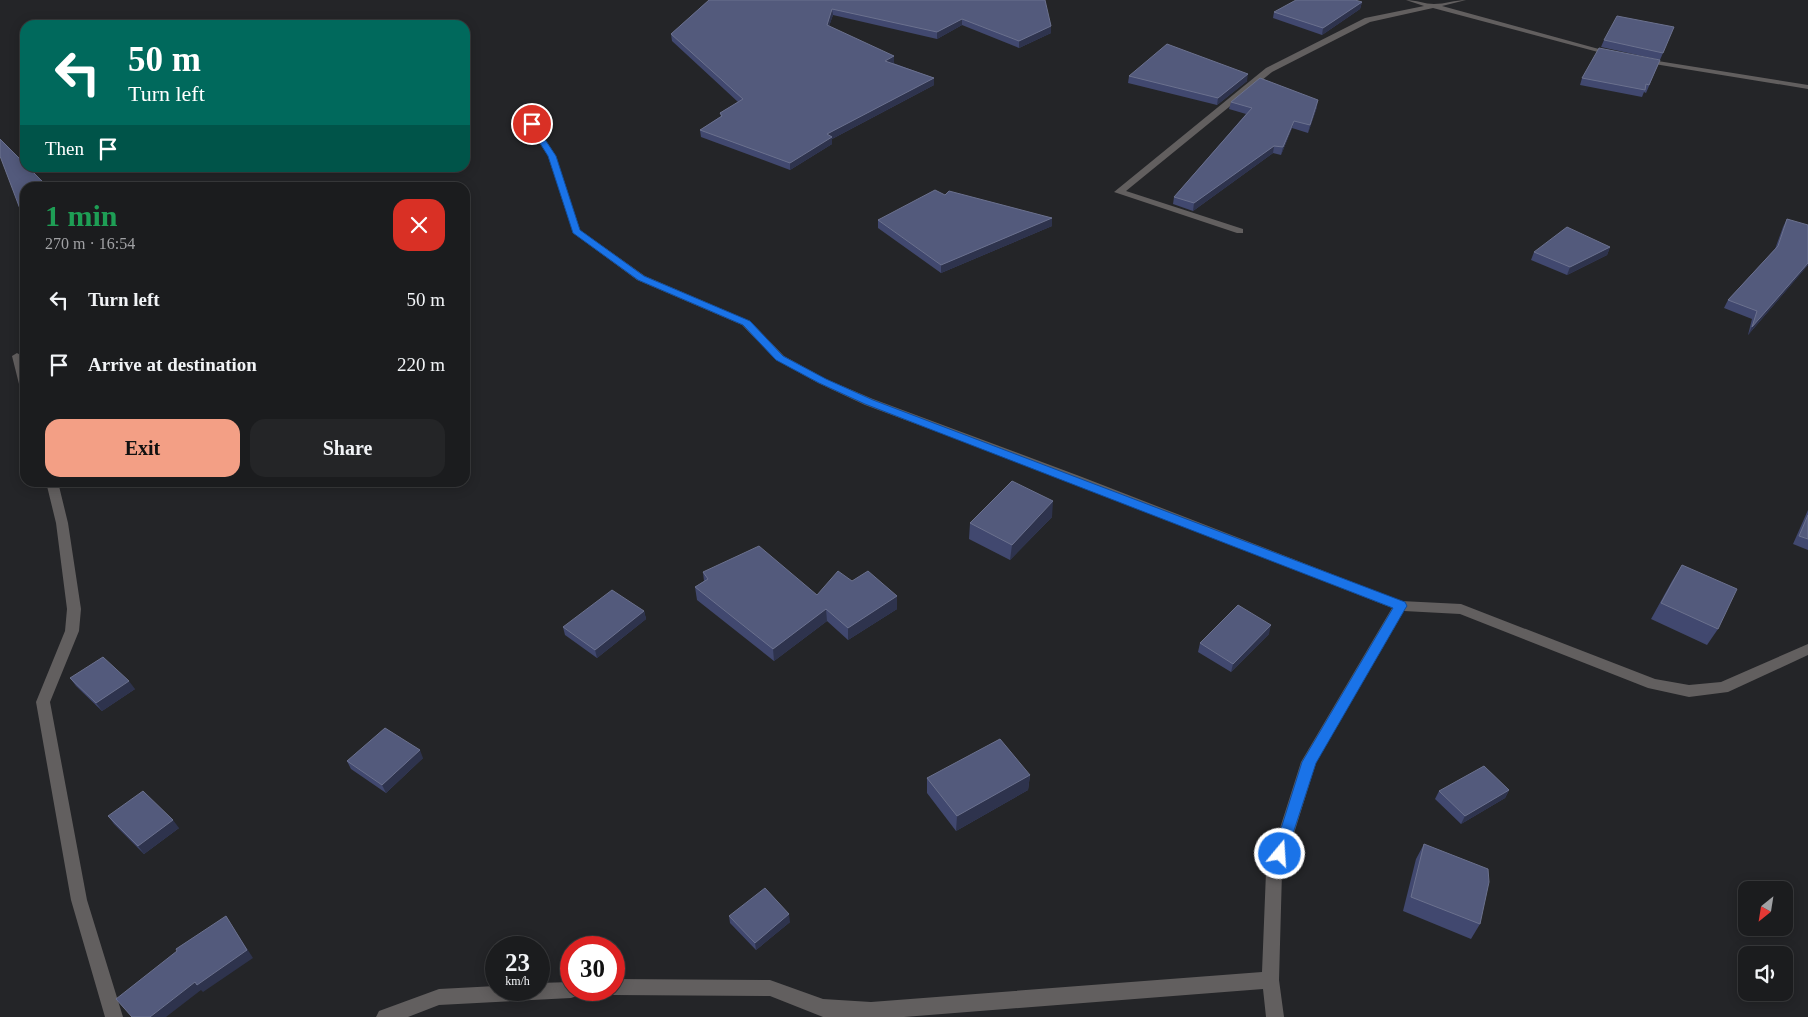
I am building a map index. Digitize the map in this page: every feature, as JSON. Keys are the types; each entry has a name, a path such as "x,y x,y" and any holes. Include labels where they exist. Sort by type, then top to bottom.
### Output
{"street":[{"path":"1410,0 1587,48 1626,56"},
{"path":"1240,231 1119,192 1269,70 1368,20 1462,0"},
{"path":"1635,58 1674,67 1808,87"},
{"path":"532,124 552,156 576,231 641,278 746,323 780,358 869,402 1069,477 1400,606 1462,609 1653,684 1689,691 1723,688 1808,649"},
{"path":"17,356 20,366"},
{"path":"53,487 62,523 74,609 72,630 43,702 79,900 114,1017"},
{"path":"1275,1017 1270,980 1274,872 1309,762 1400,606"},
{"path":"625,988 770,988 823,1008 871,1011 1270,980"},
{"path":"385,1017 439,997 560,991"}],"building":[{"path":"709,0 1045,0 1051,26 1019,41 962,19 937,32 832,9 827,25 894,56 885,61 934,78 827,134 832,137 790,163 700,130 722,116 720,113 743,99 671,34"},
{"path":"1296,0 1355,0 1362,2 1323,28 1274,12"},
{"path":"1617,16 1674,27 1663,53 1604,40"},
{"path":"1167,44 1248,74 1218,98 1129,76"},
{"path":"1599,48 1660,60 1649,85 1646,84 1645,90 1582,78"},
{"path":"1260,78 1318,100 1310,125 1294,121 1283,147 1274,146 1194,203 1174,197 1252,108 1231,102"},
{"path":"0,139 20,159 20,172 33,172 43,182 20,182 20,209 0,156"},
{"path":"935,190 945,195 949,191 1052,218 941,265 878,220"},
{"path":"1787,219 1808,225 1808,263 1752,327 1757,311 1728,300 1778,246"},
{"path":"1567,227 1610,247 1570,267 1534,252"},
{"path":"1012,481 1053,501 1012,545 970,523"},
{"path":"1808,515 1808,539 1799,536"},
{"path":"759,546 817,595 838,571 852,581 868,571 897,596 848,628 826,609 773,649 695,587 708,579 703,572"},
{"path":"1682,565 1737,589 1718,629 1661,603"},
{"path":"612,590 644,611 595,650 563,627"},
{"path":"1238,605 1271,625 1233,664 1200,643"},
{"path":"103,657 129,681 96,703 70,678"},
{"path":"385,728 420,750 382,785 347,761"},
{"path":"1000,739 1030,775 957,816 927,778"},
{"path":"1484,766 1509,790 1465,816 1439,791"},
{"path":"143,791 173,820 138,846 108,816"},
{"path":"1424,844 1488,869 1489,882 1480,924 1411,897"},
{"path":"765,888 789,914 755,943 729,916"},
{"path":"226,916 247,950 197,985 195,982 150,1017 132,1017 116,999 177,951 176,949"}],"route":[{"path":"532,124 552,156 576,231 641,278 746,323 780,358 822,381 869,402 1096,487 1400,606 1309,762 1280,854"}]}
